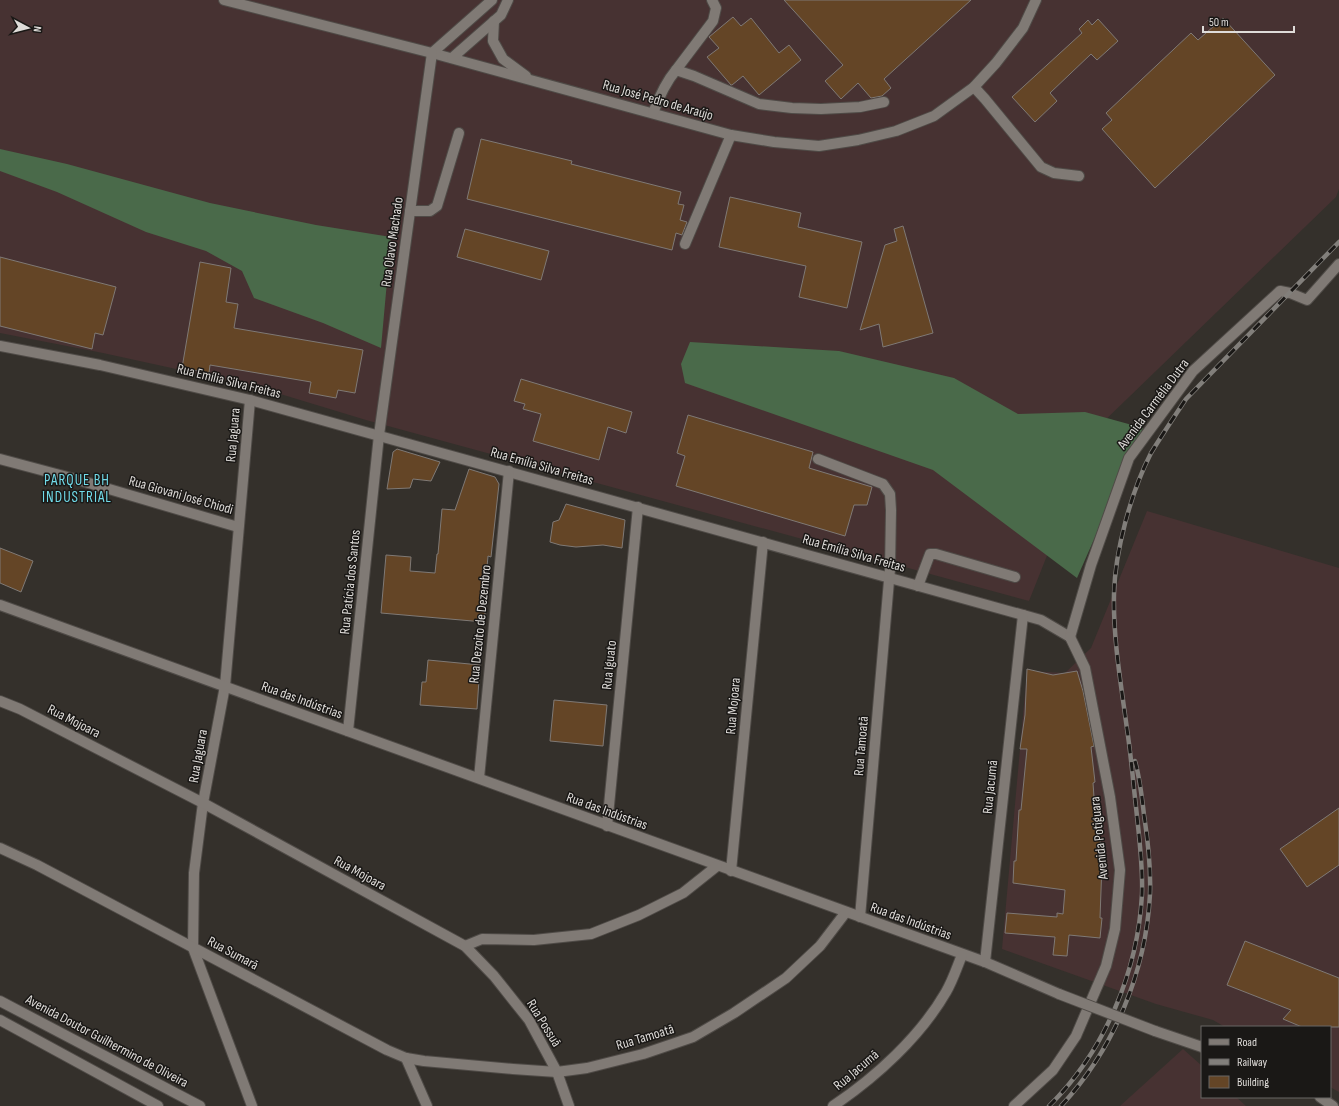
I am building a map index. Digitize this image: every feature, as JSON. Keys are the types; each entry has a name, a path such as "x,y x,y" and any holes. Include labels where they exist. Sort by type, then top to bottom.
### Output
{"street":[{"name":"Rua José Pedro de Araújo","path":"224,0 452,58 731,135 774,142 819,146 858,140 896,131 934,116 974,87 1010,46 1023,28 1036,0"},
{"path":"432,53 492,0"},
{"path":"452,58 501,14 508,0"},
{"path":"653,113 668,79 714,21 716,8 712,0"},
{"path":"494,21 493,41 504,59 531,80"},
{"name":"Rua Olavo Machado","path":"379,435 432,53"},
{"path":"676,70 694,76 759,104 792,108 821,109 860,107 884,102"},
{"path":"974,87 1042,167 1054,173 1079,176"},
{"path":"410,211 430,211 437,206 459,133"},
{"path":"685,244 731,135"},
{"name":"Avenida Carmélia Dutra","path":"1070,637 1091,565 1129,458 1193,371 1280,291 1290,293 1307,300 1339,264"},
{"name":"Rua Emília Silva Freitas","path":"0,347 100,365 250,400 1041,620 1070,637"},
{"name":"Rua Jaguara","path":"250,400 225,686 203,803 194,873 193,948 252,1106"},
{"name":"Rua Patícia dos Santos","path":"348,731 379,435"},
{"name":"Rua Giovani José Chiodi","path":"0,459 238,527"},
{"name":"Rua Tamoatã","path":"818,459 883,484 890,494 892,510 889,578 860,917"},
{"name":"Rua Dezoito de Dezembro","path":"479,778 509,471"},
{"name":"Rua Iguato","path":"607,826 638,507"},
{"name":"Rua Mojoara","path":"731,871 763,542"},
{"path":"918,586 930,554 936,554 1015,576"},
{"name":"Rua das Indústrias","path":"0,605 962,955 985,962 1059,994 1155,1031 1201,1047"},
{"name":"Rua Jacumã","path":"985,962 1023,615"},
{"name":"Avenida Potiguara","path":"1014,1106 1053,1070 1076,1036 1106,966 1115,929 1120,870 1110,797 1085,668 1070,637"},
{"name":"Rua Mojoara","path":"0,701 20,709 203,803 465,946"},
{"name":"Rua Sumarã","path":"0,848 37,865 387,1050 406,1058"},
{"path":"465,946 482,939 534,940 591,934 639,915 683,893 717,866"},
{"name":"Rua Tamoatã","path":"406,1058 467,1066 557,1072 587,1068 643,1054 693,1037 734,1013 786,978 820,946 846,912"},
{"name":"Rua Possuã","path":"465,946 494,976 529,1020 557,1072 569,1106"},
{"name":"Rua Jacumã","path":"833,1106 883,1067 921,1029 947,991 962,955"},
{"name":"Avenida Doutor Guilhermino de Oliveira","path":"0,1001 200,1106"},
{"path":"0,1020 158,1106"},
{"path":"406,1058 427,1106"},
{"path":"1321,1098 1333,1106"}],"shaded area":[{"path":"0,0 1339,0 1339,189 1336,197 1098,427 1029,601 366,420 254,386 103,353 0,333"},
{"path":"1147,511 1339,568 1339,1092 1331,1088 1331,1026 1223,1026 1213,1020 1156,1004 1002,949 1027,671 1065,673 1091,648"},
{"path":"1183,1049 1201,1065 1201,1098 1237,1098 1246,1106 1120,1106"}],"green space":[{"path":"0,149 67,164 210,203 316,225 391,237 381,348 323,323 254,298 242,271 206,251 146,232 57,192 0,171"},
{"path":"690,342 839,351 954,378 1018,414 1085,412 1143,428 1077,578 933,470 685,383 681,364"}],"building":[{"path":"784,0 971,0 884,79 891,88 882,96 871,98 858,83 841,99 825,81 843,65"},
{"path":"733,17 741,26 751,18 779,53 789,45 801,60 759,95 743,76 731,85 707,57 719,48 709,37"},
{"path":"1223,18 1275,75 1155,188 1102,129 1112,120 1106,113 1191,33 1198,40"},
{"path":"1098,19 1118,41 1097,60 1091,54 1050,93 1057,101 1035,122 1012,97 1082,33 1079,29 1088,20 1092,25"},
{"path":"481,139 572,161 571,164 681,192 678,204 684,205 680,220 687,222 682,235 676,233 672,250 467,199"},
{"path":"730,197 801,213 798,227 862,242 847,308 799,297 806,266 719,247"},
{"path":"903,226 933,333 883,347 879,324 860,330 885,245 897,241 894,229"},
{"path":"465,229 549,251 541,280 457,257"},
{"path":"0,257 116,287 103,335 95,333 92,349 0,326"},
{"path":"200,262 231,268 226,302 238,304 234,328 363,350 355,393 338,390 336,398 309,393 311,382 210,365 209,373 182,368"},
{"path":"521,379 632,412 626,433 608,427 599,460 533,441 541,414 523,409 525,404 514,401"},
{"path":"688,415 813,452 809,468 872,487 867,505 854,505 845,536 676,486 685,456 677,453"},
{"path":"397,449 440,462 431,481 413,479 410,488 387,489 393,452"},
{"path":"469,469 495,477 499,484 491,557 488,556 486,578 489,578 484,622 381,613 386,555 411,557 410,571 435,573 442,509 455,510"},
{"path":"566,504 625,520 622,548 603,545 576,547 550,542 553,522 559,520"},
{"path":"0,548 33,561 21,592 0,583"},
{"path":"428,660 480,665 477,709 420,705 422,682 426,682"},
{"path":"1027,669 1053,675 1077,671 1083,691 1094,746 1091,747 1095,782 1093,783 1095,811 1097,811 1097,838 1100,837 1102,863 1100,918 1102,918 1100,938 1069,935 1067,956 1053,955 1055,937 1005,933 1007,913 1057,917 1057,913 1063,914 1065,890 1013,883 1019,810 1021,810 1027,749 1020,749 1025,715"},
{"path":"554,700 607,705 603,746 550,741"},
{"path":"1339,808 1339,865 1307,887 1280,849"},
{"path":"1245,941 1339,978 1339,1027 1300,1026 1283,1019 1291,1010 1227,985"}],"railway":[{"path":"1049,1106 1069,1084 1087,1060 1102,1035 1126,980 1134,952 1139,923 1142,894 1142,872 1130,748 1118,662 1114,611 1117,559 1125,522 1137,485 1151,453 1186,399 1339,242"},
{"path":"1061,1106 1080,1084 1097,1060 1111,1034 1124,1008 1142,952 1150,894 1150,874 1142,795 1135,761"}],"district":[{"name":"PARQUE BH INDUSTRIAL","path":"77,488"}]}
